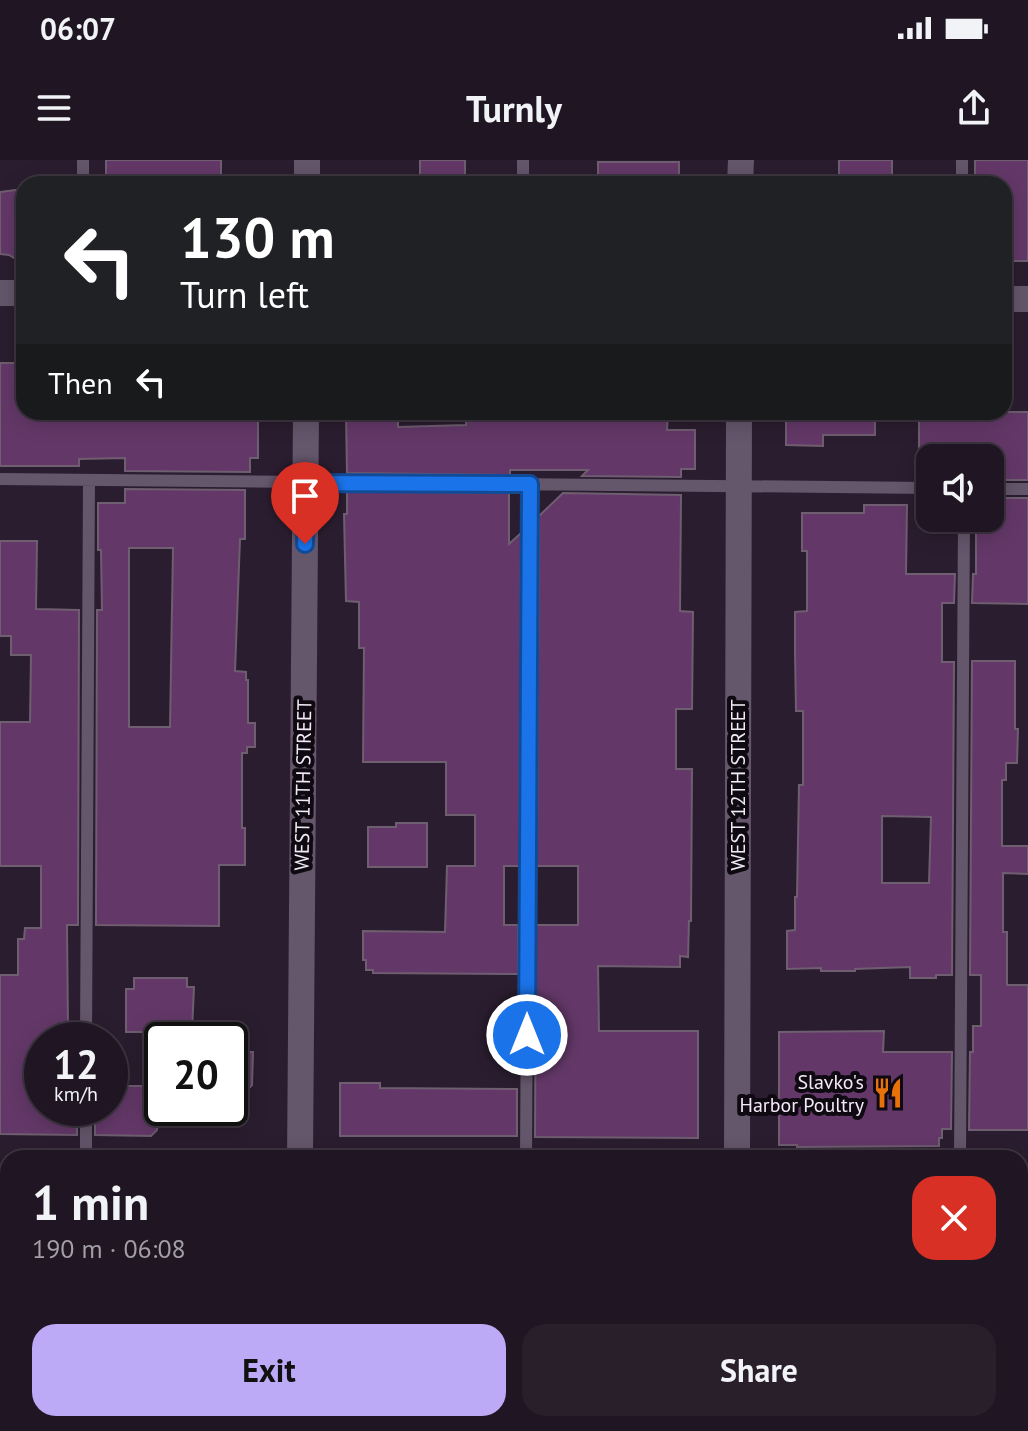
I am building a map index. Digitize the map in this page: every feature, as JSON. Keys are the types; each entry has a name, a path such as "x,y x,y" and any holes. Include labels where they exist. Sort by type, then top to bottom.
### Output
{"street":[{"name":"WEST 11TH STREET","path":"300,1150 306,420"},
{"name":"WEST 12TH STREET","path":"737,1150 739,420"}],"lane":[{"path":"0,479 916,488"},
{"path":"86,1022 89,480"},
{"path":"526,1150 530,484"},
{"path":"1004,489 1028,489"},
{"path":"960,1150 964,532"},
{"path":"86,1126 86,1150"}],"building":[{"path":"106,160 221,160 221,176 106,176"},
{"path":"420,160 465,160 465,176 420,176"},
{"path":"839,160 892,160 892,176 839,176"},
{"path":"975,160 1028,160 1028,261 1012,261 1012,176 975,176"},
{"path":"598,162 679,162 679,176 598,176"},
{"path":"16,190 16,259 0,254 0,192"},
{"path":"0,363 16,363 16,420 258,420 258,458 250,458 250,472 125,471 125,458 79,459 79,466 0,466"},
{"path":"1012,412 1028,412 1028,480 1004,480 1004,444 919,444 919,420 1012,420"},
{"path":"346,420 398,420 398,427 466,425 466,420 668,420 667,430 695,430 695,469 681,469 681,477 582,476 588,470 510,470 510,475 347,473"},
{"path":"786,420 875,420 875,435 823,435 823,446 786,445"},
{"path":"125,489 245,490 245,539 240,539 235,671 246,672 248,723 255,723 255,747 247,747 247,753 242,753 245,865 219,865 219,926 96,925 97,610 102,610 98,503 125,503","holes":["129,548 173,548 170,727 129,727"]},
{"path":"347,491 509,493 509,544 521,533 519,866 504,866 504,925 518,925 518,974 373,973 373,970 366,970 363,931 445,932 447,866 475,866 475,815 446,815 446,762 363,762 364,648 359,648 359,602 346,601 344,514 347,514"},
{"path":"563,493 681,495 680,611 693,612 692,709 676,709 676,769 692,769 688,957 680,956 680,967 598,966 599,1031 698,1031 698,1138 535,1137 536,925 578,925 578,866 537,866 539,516"},
{"path":"1004,498 1028,498 1028,604 972,603 973,574 976,574 976,532 1004,532"},
{"path":"864,505 907,505 906,574 955,574 954,603 942,603 942,662 954,662 952,975 936,975 936,978 910,978 910,967 855,971 787,969 787,931 795,930 799,785 803,785 803,711 796,711 795,652 795,612 807,611 807,551 802,551 802,513 864,513","holes":["882,816 931,817 929,883 882,883"]},
{"path":"0,541 37,541 36,609 79,610 78,925 67,925 68,1022 24,1022 24,1126 77,1126 77,1135 0,1134 0,975 18,975 18,939 24,939 25,928 41,928 41,866 0,866 0,722 30,722 31,655 11,655 11,636 0,636"},
{"path":"972,661 1015,661 1017,763 1006,763 1006,780 1002,780 1002,846 1028,846 1028,874 1003,873 1003,932 1007,932 1007,985 1028,985 1028,1130 969,1130 973,1026 981,1026 981,975 970,975"},
{"path":"396,823 427,823 427,867 368,867 368,827 396,827"},
{"path":"134,978 187,978 187,987 194,987 192,1022 144,1022 144,1032 128,1032 126,989 134,989"},
{"path":"884,1031 883,1052 952,1052 951,1129 942,1129 939,1146 779,1145 779,1032"},
{"path":"248,1052 253,1052 252,1085 248,1089"},
{"path":"340,1083 380,1083 380,1088 517,1089 517,1136 340,1136"},
{"path":"128,1086 144,1086 144,1126 157,1126 151,1136 95,1135 95,1126 128,1126"}],"place":[{"name":"Slavko's Harbor Poultry","path":"888,1093"}],"route":[{"path":"305,544 306,483 530,484 527,1035"}]}
